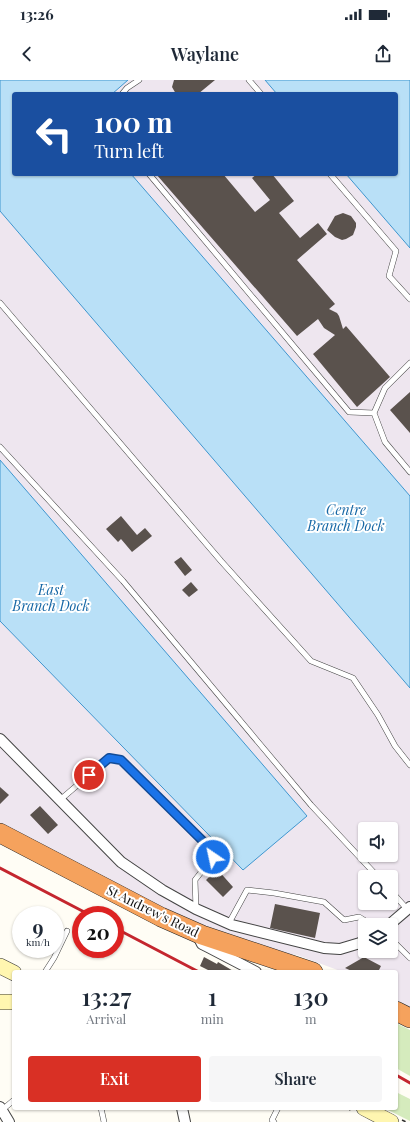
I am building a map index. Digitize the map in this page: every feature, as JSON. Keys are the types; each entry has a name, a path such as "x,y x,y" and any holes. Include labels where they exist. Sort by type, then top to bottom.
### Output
{"highway":[{"name":"St Andrew's Road","path":"0,834 160,917 202,936 280,966 302,970"},
{"path":"398,1012 410,1018"}],"street":[{"path":"0,739 120,862 162,890 196,909 228,923 332,949 347,948 358,944"},
{"path":"397,918 409,908"},
{"path":"202,936 200,940 208,947 252,970"},
{"path":"0,966 12,972"},
{"path":"0,1002 12,1002"},
{"path":"1,1108 9,1122"},
{"path":"182,1110 185,1122"},
{"path":"368,1110 391,1122"}],"lane":[{"path":"124,92 139,80"},
{"path":"249,80 259,92"},
{"path":"151,176 349,412 374,413"},
{"path":"332,176 396,251 389,276 410,299"},
{"path":"0,303 221,561 311,661 353,678 378,715 395,746 410,765"},
{"path":"410,363 385,388 374,413 385,442 410,472"},
{"path":"0,447 123,581 311,805 371,870"},
{"path":"60,800 109,758 121,760 213,851 213,857 195,880 196,909"},
{"path":"228,923 247,890 324,902 344,920 361,918"},
{"path":"398,898 409,908"},
{"path":"46,970 67,931"},
{"path":"398,946 410,958"},
{"path":"1,1108 12,1101"},
{"path":"101,1110 104,1122"},
{"path":"274,1122 272,1120 277,1110"}],"shaded area":[{"path":"0,80 410,80 410,1009 398,1003 398,970 338,970 297,955 279,953 203,928 0,825"}],"green space":[{"path":"398,1024 410,1030 410,1076 398,1069"},
{"path":"398,1093 410,1099 410,1121 388,1110 398,1110"}],"water":[{"name":"Centre Branch Dock","path":"0,80 128,80 114,92 12,92 12,176 133,176 410,496 410,688 0,211"},
{"path":"265,80 410,80 410,248 348,176 398,176 398,92 275,92"},
{"name":"East Branch Dock","path":"0,460 307,816 243,870 0,621"}],"building":[{"path":"174,80 215,80 200,92 175,92 172,87"},
{"path":"158,176 225,176 255,212 270,200 252,178 254,176 274,176 294,201 279,213 300,238 318,223 327,234 297,260 335,304 329,309 337,313 343,329 346,326 390,377 357,407 313,354 335,335 324,328 318,319 297,336"},
{"path":"343,213 351,216 356,223 356,227 353,235 342,240 335,237 327,230 335,216"},
{"path":"410,392 410,433 390,410"},
{"path":"121,516 137,535 145,528 152,536 132,552 121,539 118,542 106,529"},
{"path":"181,557 192,570 185,576 174,562"},
{"path":"191,582 198,590 189,597 182,590"},
{"path":"0,787 9,795 0,804"},
{"path":"40,806 58,825 48,834 30,815"},
{"path":"217,869 233,887 223,897 206,880"},
{"path":"275,904 320,913 315,938 270,928"},
{"path":"204,957 217,964 218,962 232,970 208,970 200,966"},
{"path":"362,958 366,958 381,966 379,970 350,970 345,968"}],"railway":[{"path":"0,868 73,906"},
{"path":"124,933 195,970"},
{"path":"398,1076 410,1083"}],"route":[{"path":"89,775 109,758 121,760 213,851 213,857"}]}
